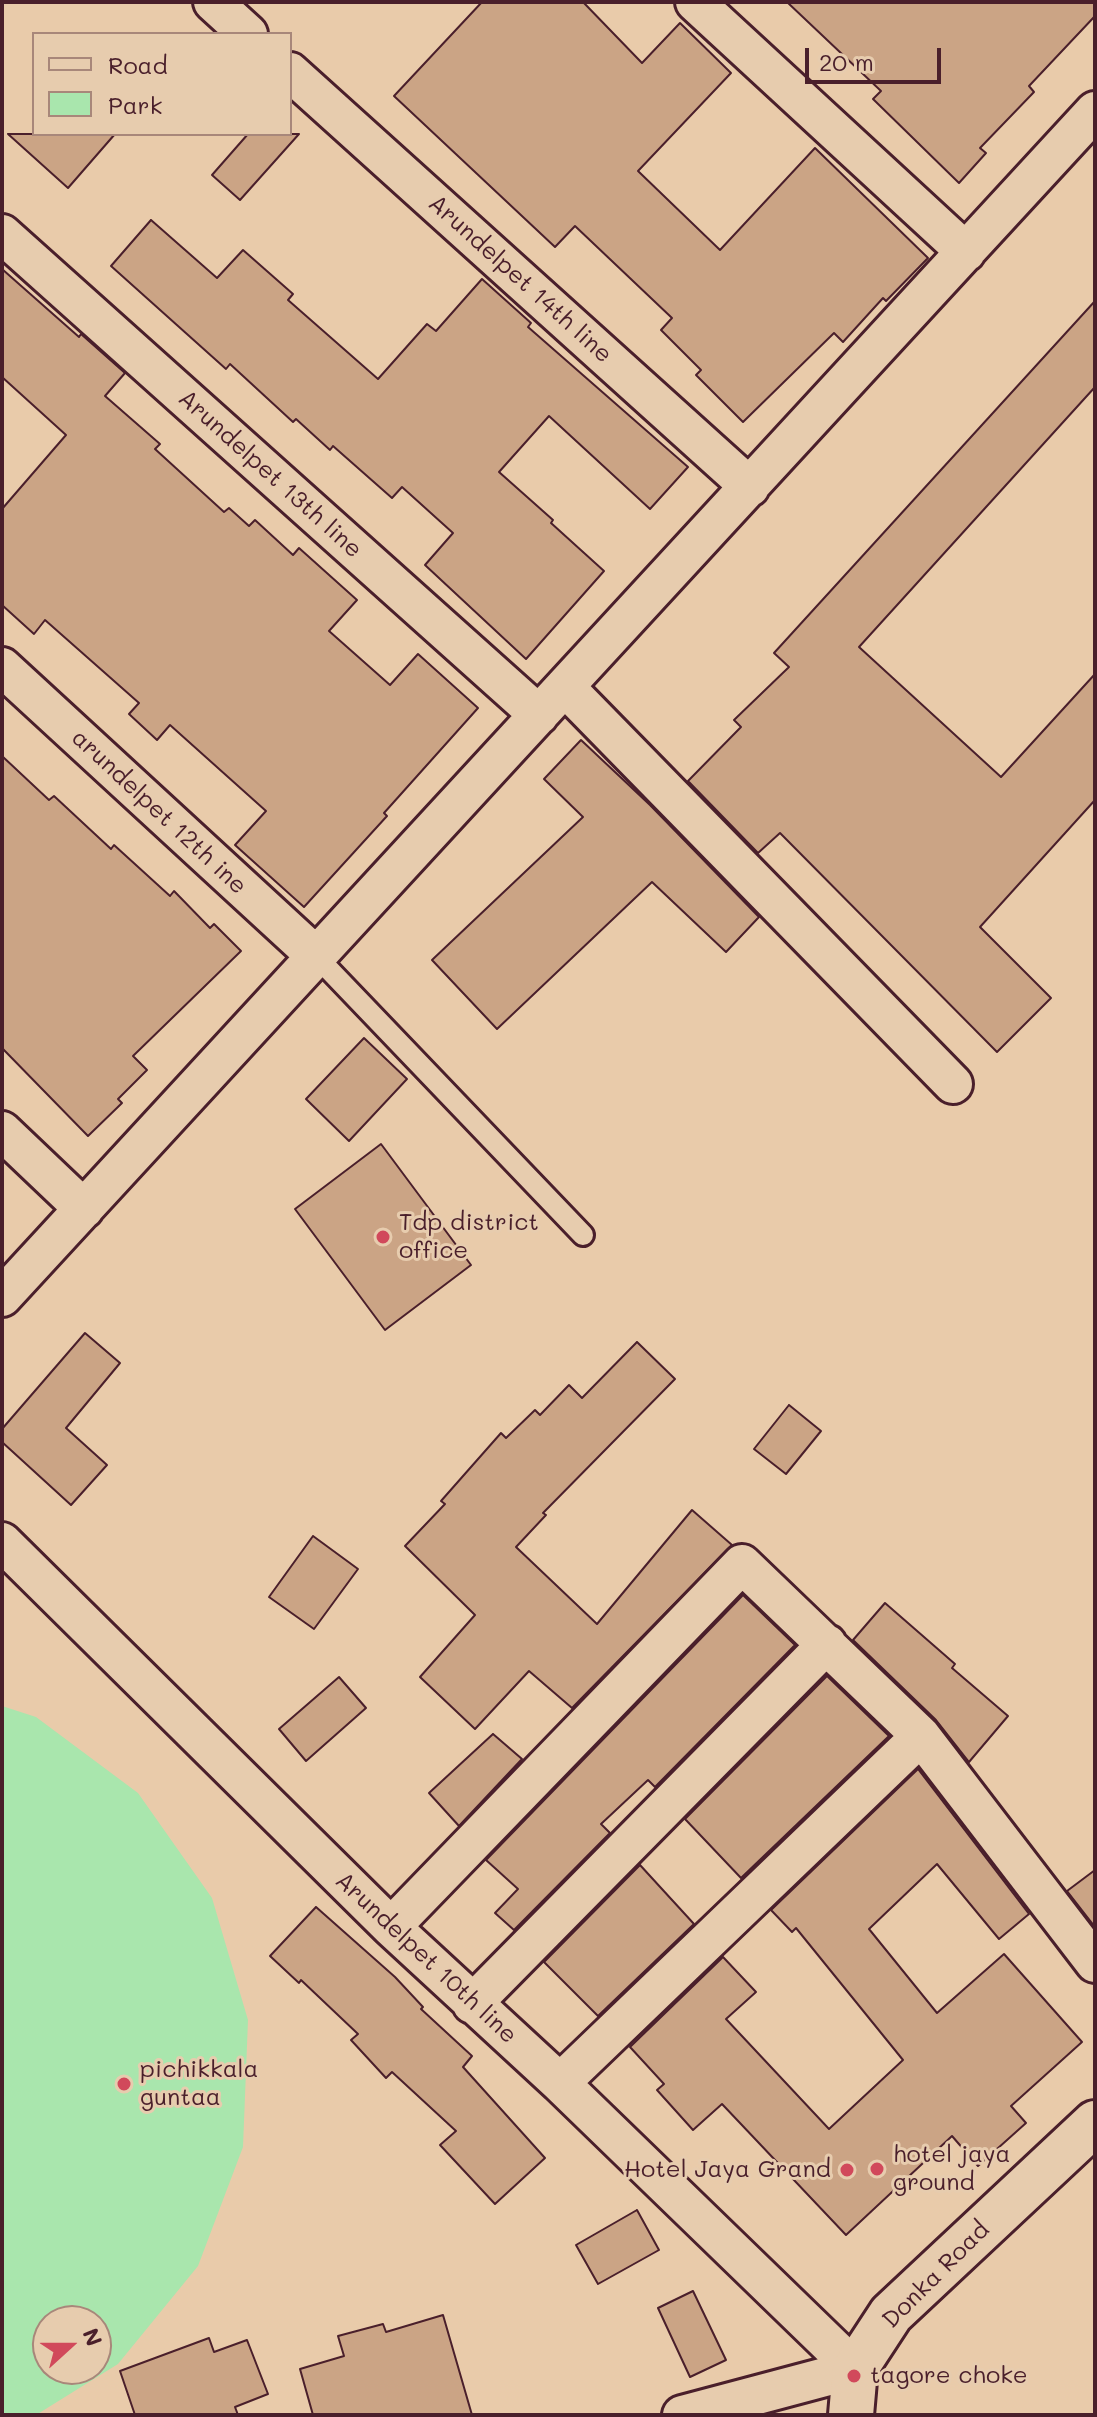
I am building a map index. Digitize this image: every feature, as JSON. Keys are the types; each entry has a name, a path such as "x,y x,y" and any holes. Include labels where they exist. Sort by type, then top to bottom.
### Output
{"street":[{"path":"213,2 246,32"},
{"path":"695,2 966,252"},
{"name":"Arundelpet 14th line","path":"292,74 750,487"},
{"path":"2,1297 1095,111"},
{"name":"Arundelpet 13th line","path":"2,234 539,715"},
{"name":"arundelpet 12th ine","path":"2,667 316,956"},
{"path":"565,687 953,1084"},
{"path":"2,1131 84,1209"},
{"name":"Arundelpet 10th line","path":"2,1542 391,1927 560,2083 855,2369"},
{"path":"391,1927 742,1564 921,1736 1095,1963"},
{"path":"472,2004 827,1644"},
{"path":"560,2083 921,1736"},
{"name":"Donka Road","path":"851,2415 855,2369 891,2314 1095,2123"},
{"path":"682,2415 855,2369"}],"lane":[{"path":"316,956 583,1235"}],"green space":[{"name":"pichikkala guntaa","path":"2,1706 36,1717 138,1793 212,1898 248,2020 243,2147 198,2266 112,2368 112,2305 32,2305 32,2385 84,2385 36,2415 2,2415"}],"building":[{"path":"482,2 583,2 642,63 680,23 731,73 638,171 720,250 815,148 928,258 886,301 883,298 843,342 834,333 743,422 696,375 701,370 661,330 672,318 575,226 555,247 394,96"},
{"path":"787,2 1095,2 1095,16 1029,86 1034,92 980,148 986,153 959,183 873,99 881,91"},
{"path":"8,134 113,136 68,188"},
{"path":"299,134 240,200 212,175 246,136"},
{"path":"151,220 217,278 243,250 293,294 288,300 378,379 427,324 436,331 482,279 531,323 528,327 688,467 650,509 549,416 499,472 604,571 526,659 425,565 453,533 402,487 392,498 333,446 330,450 296,419 293,422 230,364 226,369 111,266"},
{"path":"2,269 125,373 105,396 160,444 155,449 224,512 229,508 249,526 255,520 293,555 299,548 357,600 329,631 390,685 418,654 478,708 384,813 387,816 304,907 235,845 266,811 170,725 157,740 129,714 139,703 45,620 34,634 2,605 2,509 66,435 2,377"},
{"path":"1095,301 1095,387 859,647 1001,777 1095,674 1095,800 980,927 1051,998 997,1052 780,833 758,853 688,781 741,727 734,720 789,667 774,653"},
{"path":"581,740 650,805 759,917 726,952 652,882 497,1029 432,960 583,817 544,779"},
{"path":"2,756 49,800 54,796 111,849 114,845 170,896 174,891 210,928 214,924 241,951 133,1056 147,1070 118,1099 122,1103 88,1136 2,1048"},
{"path":"364,1038 407,1079 349,1141 306,1099"},
{"name":"Tdp district office","path":"381,1144 471,1265 385,1330 295,1209"},
{"path":"85,1333 120,1363 66,1428 107,1465 71,1505 2,1442 2,1429"},
{"path":"637,1342 675,1379 543,1513 546,1515 516,1547 597,1624 692,1510 732,1545 572,1708 529,1671 475,1729 420,1677 475,1615 405,1546 445,1504 441,1501 501,1433 506,1438 535,1410 540,1415 569,1385 582,1398"},
{"path":"789,1405 821,1431 786,1474 754,1449"},
{"path":"313,1536 358,1569 314,1629 269,1597"},
{"path":"743,1595 795,1645 655,1787 648,1780 601,1824 610,1833 514,1930 495,1913 518,1889 486,1860"},
{"path":"885,1603 955,1664 952,1668 1008,1716 969,1762 936,1720 853,1640"},
{"path":"827,1676 889,1736 741,1878 685,1819"},
{"path":"339,1677 366,1708 306,1761 279,1729"},
{"path":"493,1734 522,1759 459,1826 429,1793"},
{"path":"918,1769 1029,1914 999,1939 937,1864 869,1929 937,2013 1004,1954 1082,2042 1011,2106 1026,2123 978,2166 952,2136 846,2235 722,2104 693,2130 657,2090 664,2084 630,2047 723,1957 756,1992 726,2019 829,2129 903,2060 796,1928 792,1932 771,1910"},
{"path":"640,1865 694,1924 598,2016 544,1962"},
{"path":"1095,1870 1095,1927 1067,1891"},
{"path":"316,1907 395,1977 423,2007 421,2009 472,2056 463,2067 545,2158 495,2204 440,2145 456,2131 392,2072 386,2078 351,2040 358,2034 301,1980 299,1983 270,1956"},
{"path":"637,2210 659,2250 598,2284 576,2245"},
{"path":"693,2291 726,2360 690,2377 658,2308"},
{"path":"443,2315 472,2415 313,2415 300,2369 344,2356 338,2336 383,2324 386,2332"},
{"path":"209,2338 214,2352 247,2340 268,2394 235,2407 238,2415 135,2415 120,2371"}],"place":[{"name":"Tdp district office","path":"383,1237"},
{"name":"pichikkala guntaa","path":"124,2084"},
{"name":"hotel jaya ground","path":"877,2169"},
{"name":"Hotel Jaya Grand","path":"847,2170"},
{"name":"tagore choke","path":"854,2376"}]}
